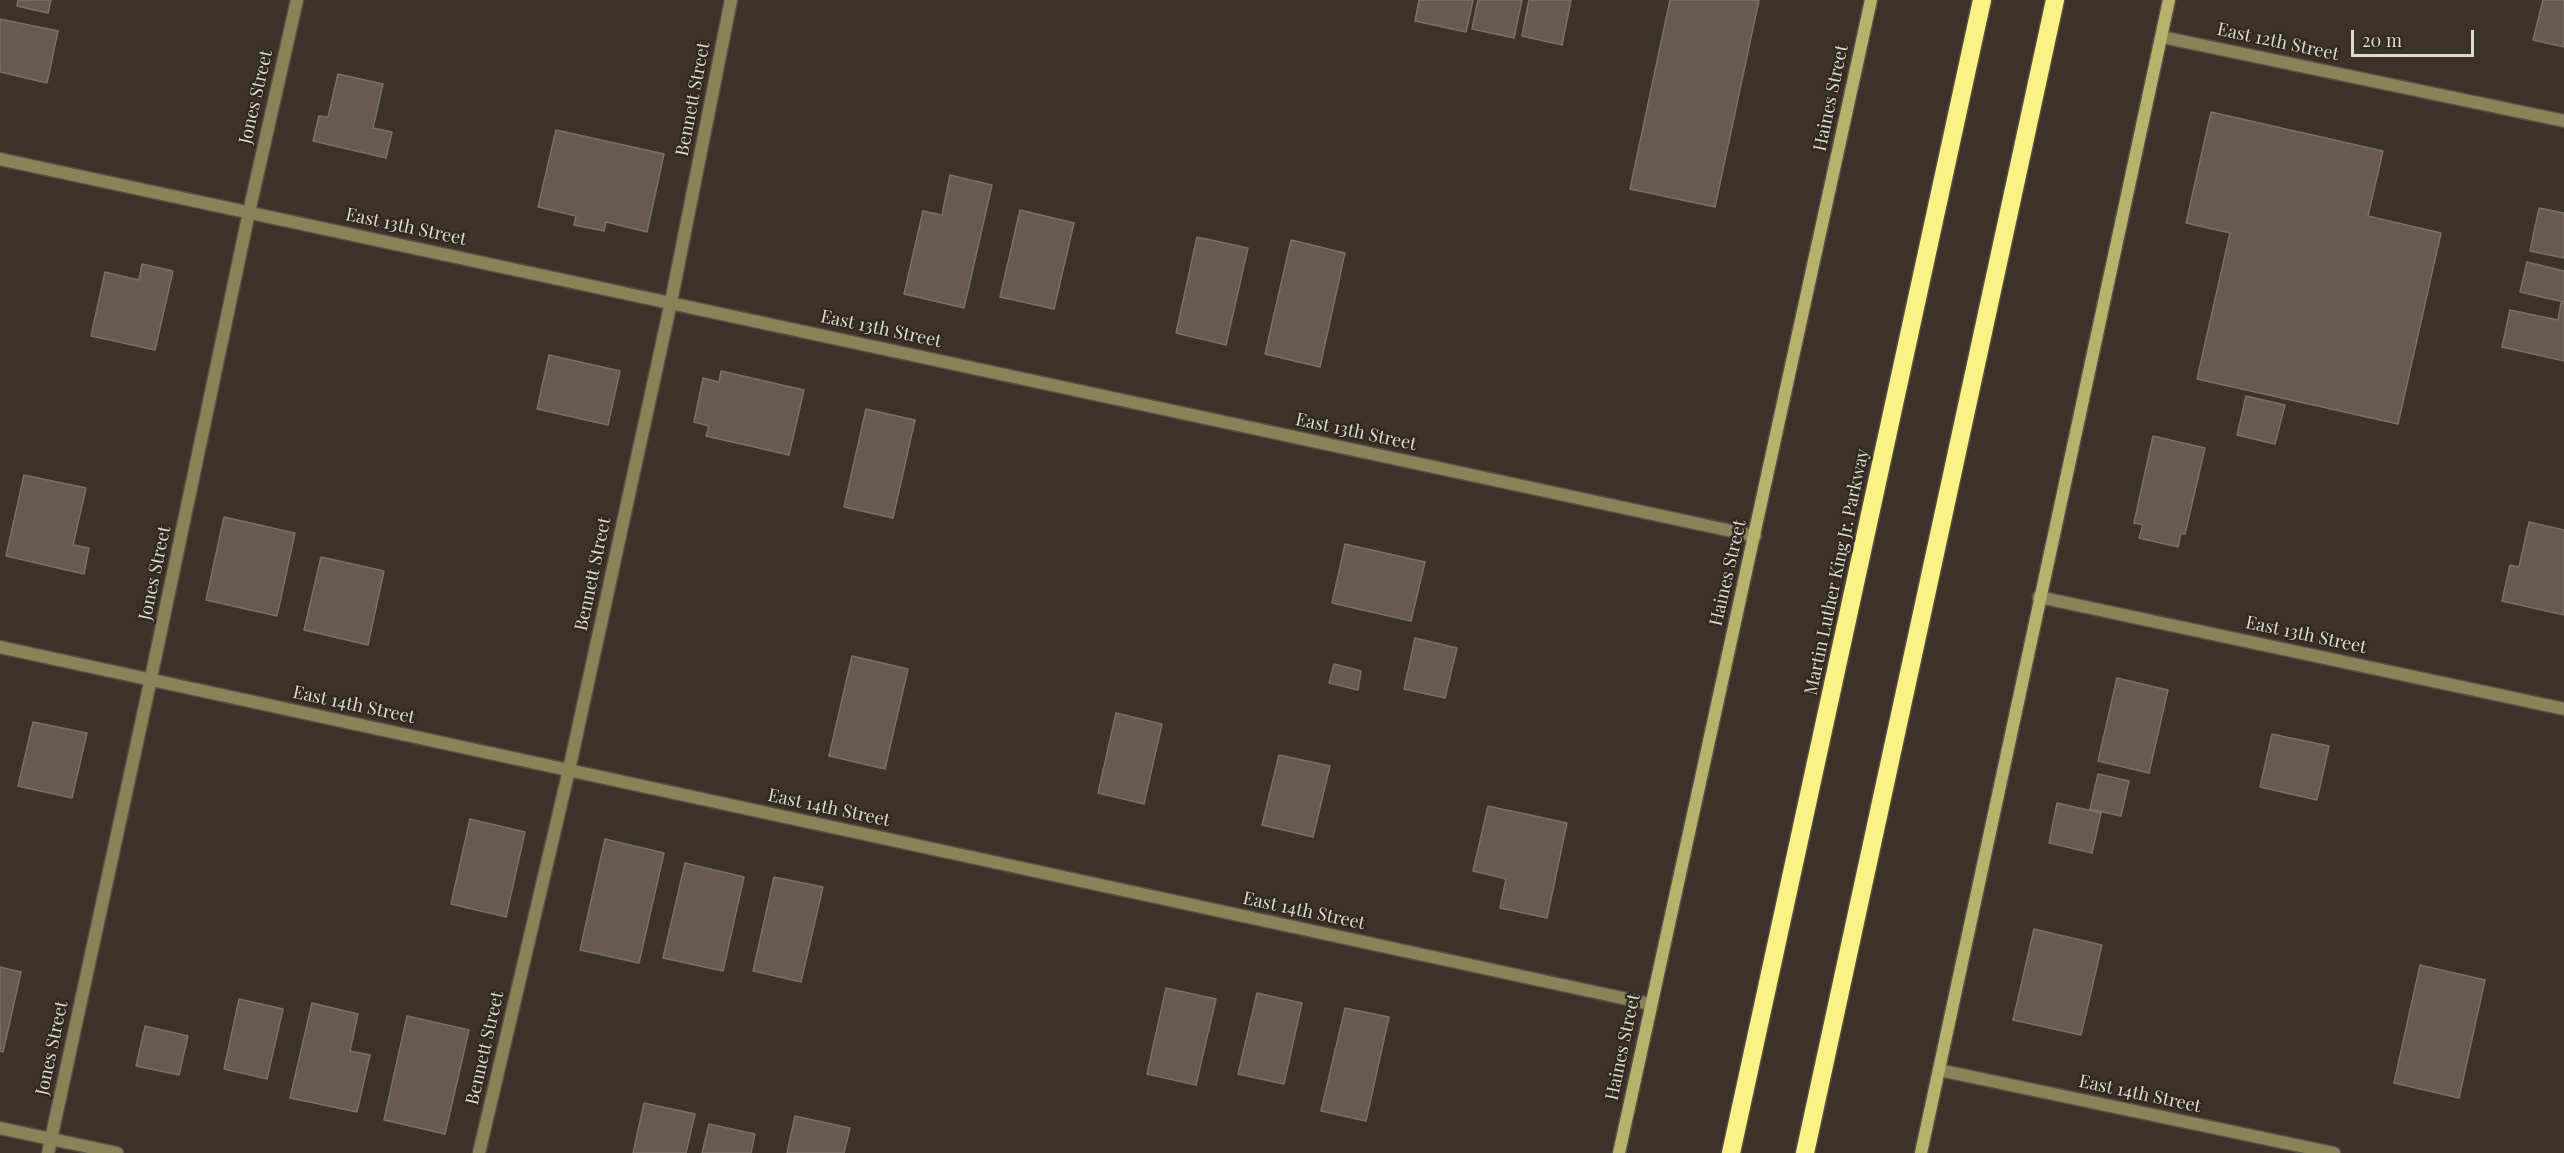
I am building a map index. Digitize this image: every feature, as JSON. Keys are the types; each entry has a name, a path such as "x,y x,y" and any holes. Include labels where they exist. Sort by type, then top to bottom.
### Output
{"highway":[{"name":"Martin Luther King Jr. Parkway","path":"1731,1153 1982,0"},
{"path":"1805,1153 2055,0"}],"street":[{"name":"Jones Street","path":"48,1153 249,212 297,0"},
{"name":"Bennett Street","path":"479,1153 569,770 671,302 731,0"},
{"name":"Haines Street","path":"1619,1153 1871,0"},
{"path":"1921,1153 2169,0"},
{"name":"East 12th Street","path":"2162,37 2564,121"},
{"name":"East 13th Street","path":"0,159 1755,536"},
{"name":"East 13th Street","path":"2039,597 2564,709"},
{"name":"East 14th Street","path":"0,647 1650,1004"},
{"name":"East 14th Street","path":"1939,1070 2334,1153"},
{"path":"0,1128 117,1153"}],"building":[{"path":"18,0 51,0 48,13 17,6"},
{"path":"1419,0 1473,0 1466,32 1415,21"},
{"path":"1478,0 1522,0 1514,38 1472,29"},
{"path":"1529,0 1571,0 1562,45 1522,36"},
{"path":"1670,0 1759,0 1715,207 1630,189"},
{"path":"2543,0 2564,0 2564,47 2533,40"},
{"path":"0,19 58,31 47,83 0,72"},
{"path":"338,74 383,84 373,128 392,132 386,158 313,141 319,116 328,117"},
{"path":"2211,112 2383,151 2368,216 2441,233 2398,424 2197,379 2230,233 2186,223"},
{"path":"556,130 664,154 647,232 606,222 604,231 574,225 576,216 538,207"},
{"path":"950,175 992,185 964,308 904,294 923,211 942,215"},
{"path":"2539,208 2564,213 2564,258 2530,251"},
{"path":"1020,210 1074,223 1054,309 1000,297"},
{"path":"1197,237 1248,248 1226,345 1176,333"},
{"path":"1291,240 1345,253 1320,367 1265,354"},
{"path":"2527,262 2564,271 2564,302 2520,292"},
{"path":"142,264 173,271 155,350 91,336 105,272 139,280"},
{"path":"2561,303 2564,304 2564,361 2502,347 2510,310 2558,320"},
{"path":"549,355 620,371 608,425 537,409"},
{"path":"721,371 804,390 789,455 706,436 709,426 694,422 703,378 719,382"},
{"path":"2246,396 2285,405 2275,444 2237,435"},
{"path":"866,409 915,420 893,518 844,507"},
{"path":"2153,436 2205,448 2185,534 2181,533 2178,547 2139,538 2143,525 2134,523"},
{"path":"24,475 86,488 73,545 89,548 84,574 6,556"},
{"path":"224,517 295,533 277,616 206,600"},
{"path":"2529,522 2564,530 2564,615 2502,601 2510,565 2519,567"},
{"path":"1345,544 1425,562 1411,621 1332,603"},
{"path":"321,557 384,571 368,645 304,630"},
{"path":"1415,638 1457,648 1445,698 1404,689"},
{"path":"852,656 908,669 885,769 829,756"},
{"path":"1334,664 1361,671 1358,690 1329,683"},
{"path":"2117,678 2168,690 2149,773 2098,761"},
{"path":"1116,713 1162,724 1144,804 1098,793"},
{"path":"33,722 87,733 72,798 18,786"},
{"path":"2272,734 2329,746 2317,800 2260,787"},
{"path":"1279,755 1330,766 1313,837 1262,825"},
{"path":"2098,774 2129,781 2121,816 2090,809"},
{"path":"2057,803 2101,813 2092,853 2049,843"},
{"path":"1488,806 1567,823 1547,918 1500,908 1506,879 1473,871"},
{"path":"470,819 525,832 506,917 451,904"},
{"path":"605,839 664,853 639,963 580,950"},
{"path":"685,863 744,877 723,971 663,958"},
{"path":"774,877 823,887 801,982 753,971"},
{"path":"2034,929 2102,945 2081,1035 2013,1020"},
{"path":"2420,965 2485,980 2459,1098 2394,1083"},
{"path":"0,967 21,972 3,1052 0,1051"},
{"path":"1166,988 1216,999 1196,1085 1147,1074"},
{"path":"1257,993 1302,1003 1284,1084 1238,1074"},
{"path":"239,999 283,1009 267,1079 224,1069"},
{"path":"312,1003 358,1014 350,1051 370,1055 357,1112 290,1098"},
{"path":"1345,1008 1389,1017 1366,1121 1321,1111"},
{"path":"407,1016 469,1030 445,1134 384,1120"},
{"path":"145,1026 188,1036 179,1075 136,1066"},
{"path":"644,1103 695,1114 686,1153 633,1153"},
{"path":"795,1116 850,1128 844,1153 787,1153"},
{"path":"709,1124 755,1134 751,1153 702,1153"}]}
